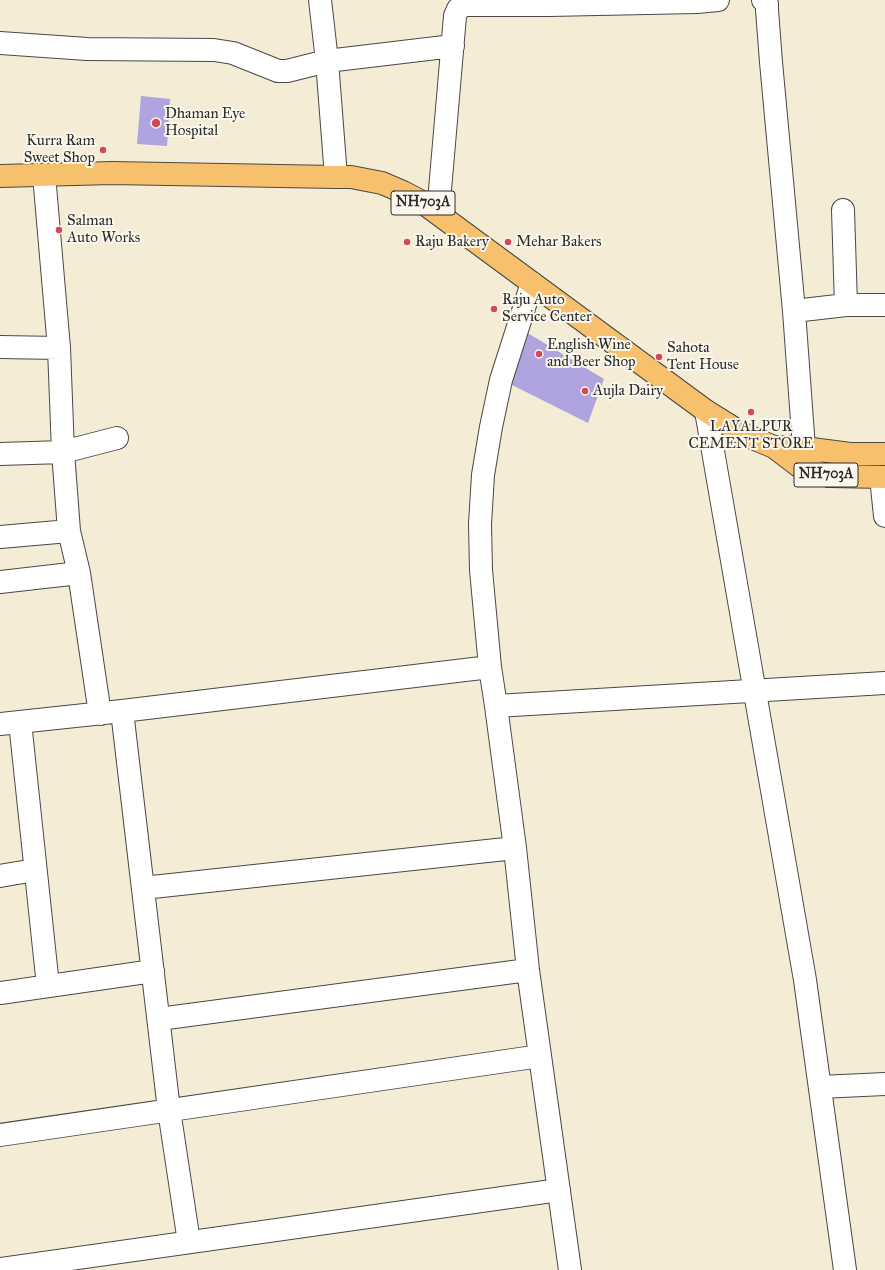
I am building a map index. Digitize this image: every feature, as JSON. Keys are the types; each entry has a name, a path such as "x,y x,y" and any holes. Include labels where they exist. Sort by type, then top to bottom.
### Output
{"highway":[{"name":"NH703A","path":"0,176 112,173 336,177 382,183 404,192 438,213 706,411 743,434 774,447 799,466 829,476 883,477"},
{"name":"NH703A","path":"774,447 804,448 850,454 885,454"}],"street":[{"path":"320,0 327,61 336,177"},
{"path":"763,0 767,4 794,311 804,448"},
{"path":"438,213 455,16 458,9 464,5 704,1"},
{"path":"0,43 87,49 214,50 234,53 278,71 287,71 327,61 453,46"},
{"path":"44,175 59,348 63,452 69,531 79,573 100,714"},
{"path":"843,210 846,305"},
{"path":"532,283 501,380 483,475 480,524 481,570 490,667 515,848 528,970 570,1270"},
{"path":"794,311 846,305 885,305"},
{"path":"0,347 59,348"},
{"path":"706,411 805,980 845,1270"},
{"path":"0,454 63,452 117,438"},
{"path":"883,477 885,516"},
{"path":"0,537 69,531"},
{"path":"0,582 79,573"},
{"path":"48,986 35,870 10,723 100,714 490,667"},
{"path":"496,706 885,683"},
{"path":"122,711 169,1110 189,1242"},
{"path":"143,888 515,848"},
{"path":"0,876 35,870"},
{"path":"158,1019 528,970"},
{"path":"0,993 153,971"},
{"path":"0,1135 540,1056"},
{"path":"820,1087 885,1084"},
{"path":"0,1269 559,1190"}],"building":[{"path":"141,96 170,99 167,146 137,144"},
{"name":"English Wine and Beer Shop","path":"521,329 604,379 588,423 508,383"}],"place":[{"name":"Dhaman Eye Hospital","path":"156,123"},
{"name":"Kurra Ram Sweet Shop","path":"103,150"},
{"name":"Salman Auto Works","path":"59,230"},
{"name":"Raju Bakery","path":"407,242"},
{"name":"Mehar Bakers","path":"508,242"},
{"name":"Raju Auto Service Center","path":"494,309"},
{"name":"English Wine and Beer Shop","path":"539,354"},
{"name":"Sahota Tent House","path":"659,357"},
{"name":"Aujla Dairy","path":"585,391"},
{"name":"LAYALPUR CEMENT STORE","path":"751,412"}]}
